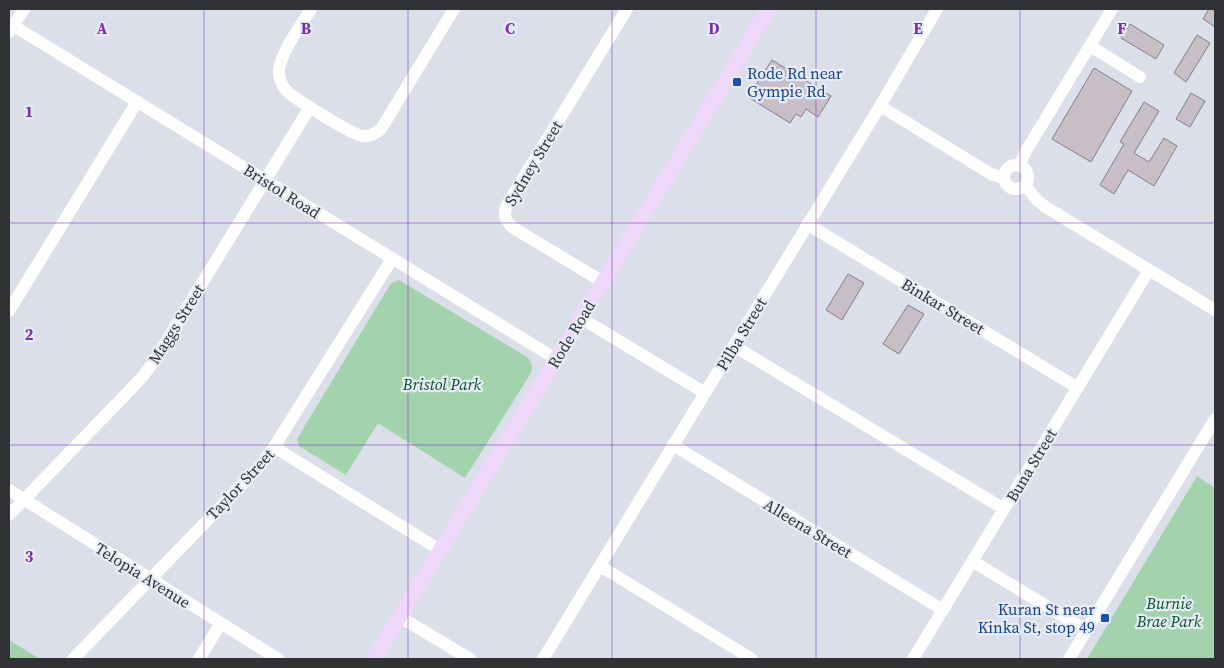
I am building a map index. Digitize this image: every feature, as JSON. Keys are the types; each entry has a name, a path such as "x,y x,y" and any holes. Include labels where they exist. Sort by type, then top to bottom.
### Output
{"main road":[{"name":"Rode Road","path":"374,659 770,9"}],"street":[{"path":"10,27 24,9"},
{"path":"311,9 285,52 280,64 281,82 286,91 310,107 357,135 364,136 371,136 384,124 454,9"},
{"name":"Sydney Street","path":"602,282 512,227 506,220 505,214 508,203 627,9"},
{"name":"Pilba Street","path":"543,659 880,106 937,9"},
{"path":"1019,165 1112,9"},
{"name":"Bristol Road","path":"10,27 137,102 556,359"},
{"path":"1090,46 1140,77"},
{"path":"9,311 137,102"},
{"path":"880,106 992,174 1004,178"},
{"name":"Maggs Street","path":"9,514 143,376 160,352 310,107"},
{"path":"1019,165 1028,174 1025,185 1018,189 1010,188 1004,178 1004,174 1012,166 1019,165"},
{"path":"1025,185 1040,203 1215,310"},
{"name":"Binkar Street","path":"807,224 1078,388"},
{"name":"Taylor Street","path":"73,659 259,467 274,447 392,258"},
{"name":"Buna Street","path":"913,659 1149,270"},
{"path":"581,318 705,393"},
{"path":"734,346 1004,509"},
{"path":"1069,659 1215,419"},
{"name":"Alleena Street","path":"673,445 943,610"},
{"path":"274,447 440,550"},
{"name":"Telopia Avenue","path":"9,490 278,659"},
{"path":"972,562 1086,630"},
{"path":"600,566 752,659"},
{"path":"400,617 470,659"},
{"path":"199,659 221,623"}],"green space":[{"name":"Bristol Park","path":"399,280 527,357 532,365 531,373 465,478 378,423 346,475 299,446 297,439 391,283"},
{"name":"Burnie Brae Park","path":"1197,476 1215,488 1215,659 1087,659"},
{"path":"9,640 40,659 9,659"}],"building":[{"path":"1209,9 1215,9 1215,27 1203,19"},
{"path":"1130,24 1164,45 1156,59 1121,38"},
{"path":"1197,35 1210,43 1186,82 1174,73"},
{"path":"772,60 831,96 818,117 806,109 801,117 796,114 790,123 748,97"},
{"path":"1094,68 1132,91 1091,162 1052,139"},
{"path":"1191,93 1205,101 1190,127 1176,119"},
{"path":"1144,102 1159,111 1134,153 1149,162 1164,138 1177,146 1154,186 1128,170 1114,194 1100,185 1124,144 1120,142"},
{"path":"848,274 864,283 842,320 826,310"},
{"path":"908,305 924,314 899,354 883,344"}],"place":[{"name":"Rode Rd near Gympie Rd","path":"737,82"},
{"name":"Kuran St near Kinka St, stop 49","path":"1105,618"}]}
